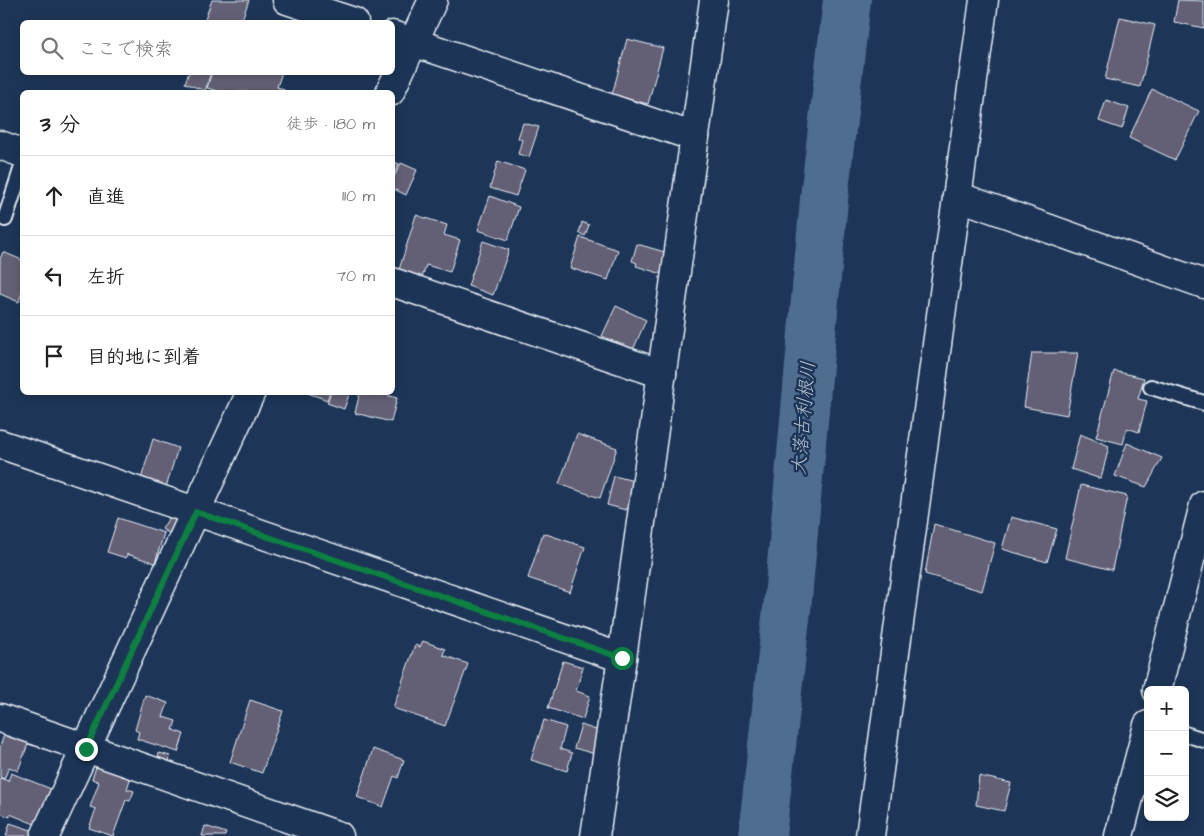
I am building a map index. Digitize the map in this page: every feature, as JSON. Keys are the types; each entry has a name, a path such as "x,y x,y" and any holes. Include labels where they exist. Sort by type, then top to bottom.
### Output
{"street":[{"path":"287,0 348,20"},
{"path":"395,72 403,39 433,0"},
{"path":"595,836 622,658 714,0"},
{"path":"870,836 984,0"},
{"path":"403,39 694,137"},
{"path":"390,90 394,75"},
{"path":"0,145 20,152"},
{"path":"957,196 1204,284"},
{"path":"395,283 662,374"},
{"path":"45,836 250,395"},
{"path":"0,444 622,658"},
{"path":"1158,686 1204,505"},
{"path":"0,718 339,836"},
{"path":"1120,836 1146,731"}],"lane":[{"path":"5,219 20,173"},
{"path":"1151,387 1204,403"},
{"path":"1189,735 1204,740"}],"building":[{"path":"212,0 249,0 242,20 205,20"},
{"path":"1178,0 1204,1 1204,28 1174,22"},
{"path":"1120,17 1155,25 1140,87 1105,79"},
{"path":"627,39 663,48 648,104 612,95"},
{"path":"188,75 210,75 205,90 185,83"},
{"path":"211,75 281,75 277,87 284,89 214,90 207,88"},
{"path":"1152,89 1199,111 1175,160 1129,138"},
{"path":"1106,100 1129,108 1122,129 1099,121"},
{"path":"523,123 539,127 529,157 518,154 522,140 518,138"},
{"path":"498,161 525,170 516,196 490,188"},
{"path":"395,162 399,164 395,172"},
{"path":"401,163 417,170 406,195 395,190 395,175"},
{"path":"490,196 519,207 508,240 478,230"},
{"path":"416,215 447,225 444,235 460,240 450,272 426,265 422,278 399,270"},
{"path":"582,222 589,225 585,236 579,233"},
{"path":"580,237 618,250 608,280 570,268"},
{"path":"483,241 509,250 493,295 468,286"},
{"path":"637,244 668,253 662,274 636,266 637,263 632,261"},
{"path":"3,252 20,259 19,302 0,294 0,259"},
{"path":"616,306 646,320 633,350 602,336"},
{"path":"1032,353 1078,353 1067,415 1024,407"},
{"path":"1114,371 1144,378 1138,399 1147,401 1139,432 1127,428 1123,444 1096,437"},
{"path":"313,395 329,395 327,400"},
{"path":"330,395 349,395 344,409 327,403"},
{"path":"359,395 386,395 397,398 391,422 355,413"},
{"path":"577,434 617,448 600,498 559,484"},
{"path":"1080,434 1109,446 1101,479 1071,469"},
{"path":"153,439 178,448 166,487 141,479"},
{"path":"1127,443 1162,458 1146,487 1115,476"},
{"path":"614,476 634,481 626,510 607,505"},
{"path":"1081,485 1127,496 1112,570 1065,558"},
{"path":"170,516 179,521 172,535 162,529"},
{"path":"1011,517 1057,529 1047,562 1002,549"},
{"path":"118,518 164,533 155,563 127,554 126,558 107,552"},
{"path":"934,524 995,543 982,591 925,574"},
{"path":"543,533 585,547 570,592 528,578"},
{"path":"423,641 445,649 443,655 468,664 445,726 393,708 415,645 420,647"},
{"path":"563,661 583,667 576,691 590,696 583,719 548,708"},
{"path":"145,695 168,703 163,717 176,721 173,730 184,734 178,752 137,739 139,732 135,730"},
{"path":"250,700 283,711 262,773 230,762"},
{"path":"544,720 566,727 560,749 572,753 567,771 531,760"},
{"path":"581,725 602,732 595,754 574,748"},
{"path":"6,730 36,742 34,746 28,744 18,771 9,767 4,779 0,777 0,746"},
{"path":"373,749 404,760 398,778 394,776 383,807 357,797"},
{"path":"159,753 170,756 169,764 157,761"},
{"path":"97,764 131,776 127,789 134,791 130,801 126,800 113,836 89,828 96,809 90,807 99,782 92,779"},
{"path":"11,773 51,789 37,825 10,814 10,817 0,813 0,778 8,781"},
{"path":"979,776 1011,783 1004,811 976,805"},
{"path":"10,823 34,831 33,836 6,836"},
{"path":"205,826 226,833 225,836 202,836"}],"waterway":[{"name":"大落古利根川","path":"762,836 787,609 825,189 847,0"}],"route":[{"path":"86,749 196,512 622,658"}]}
